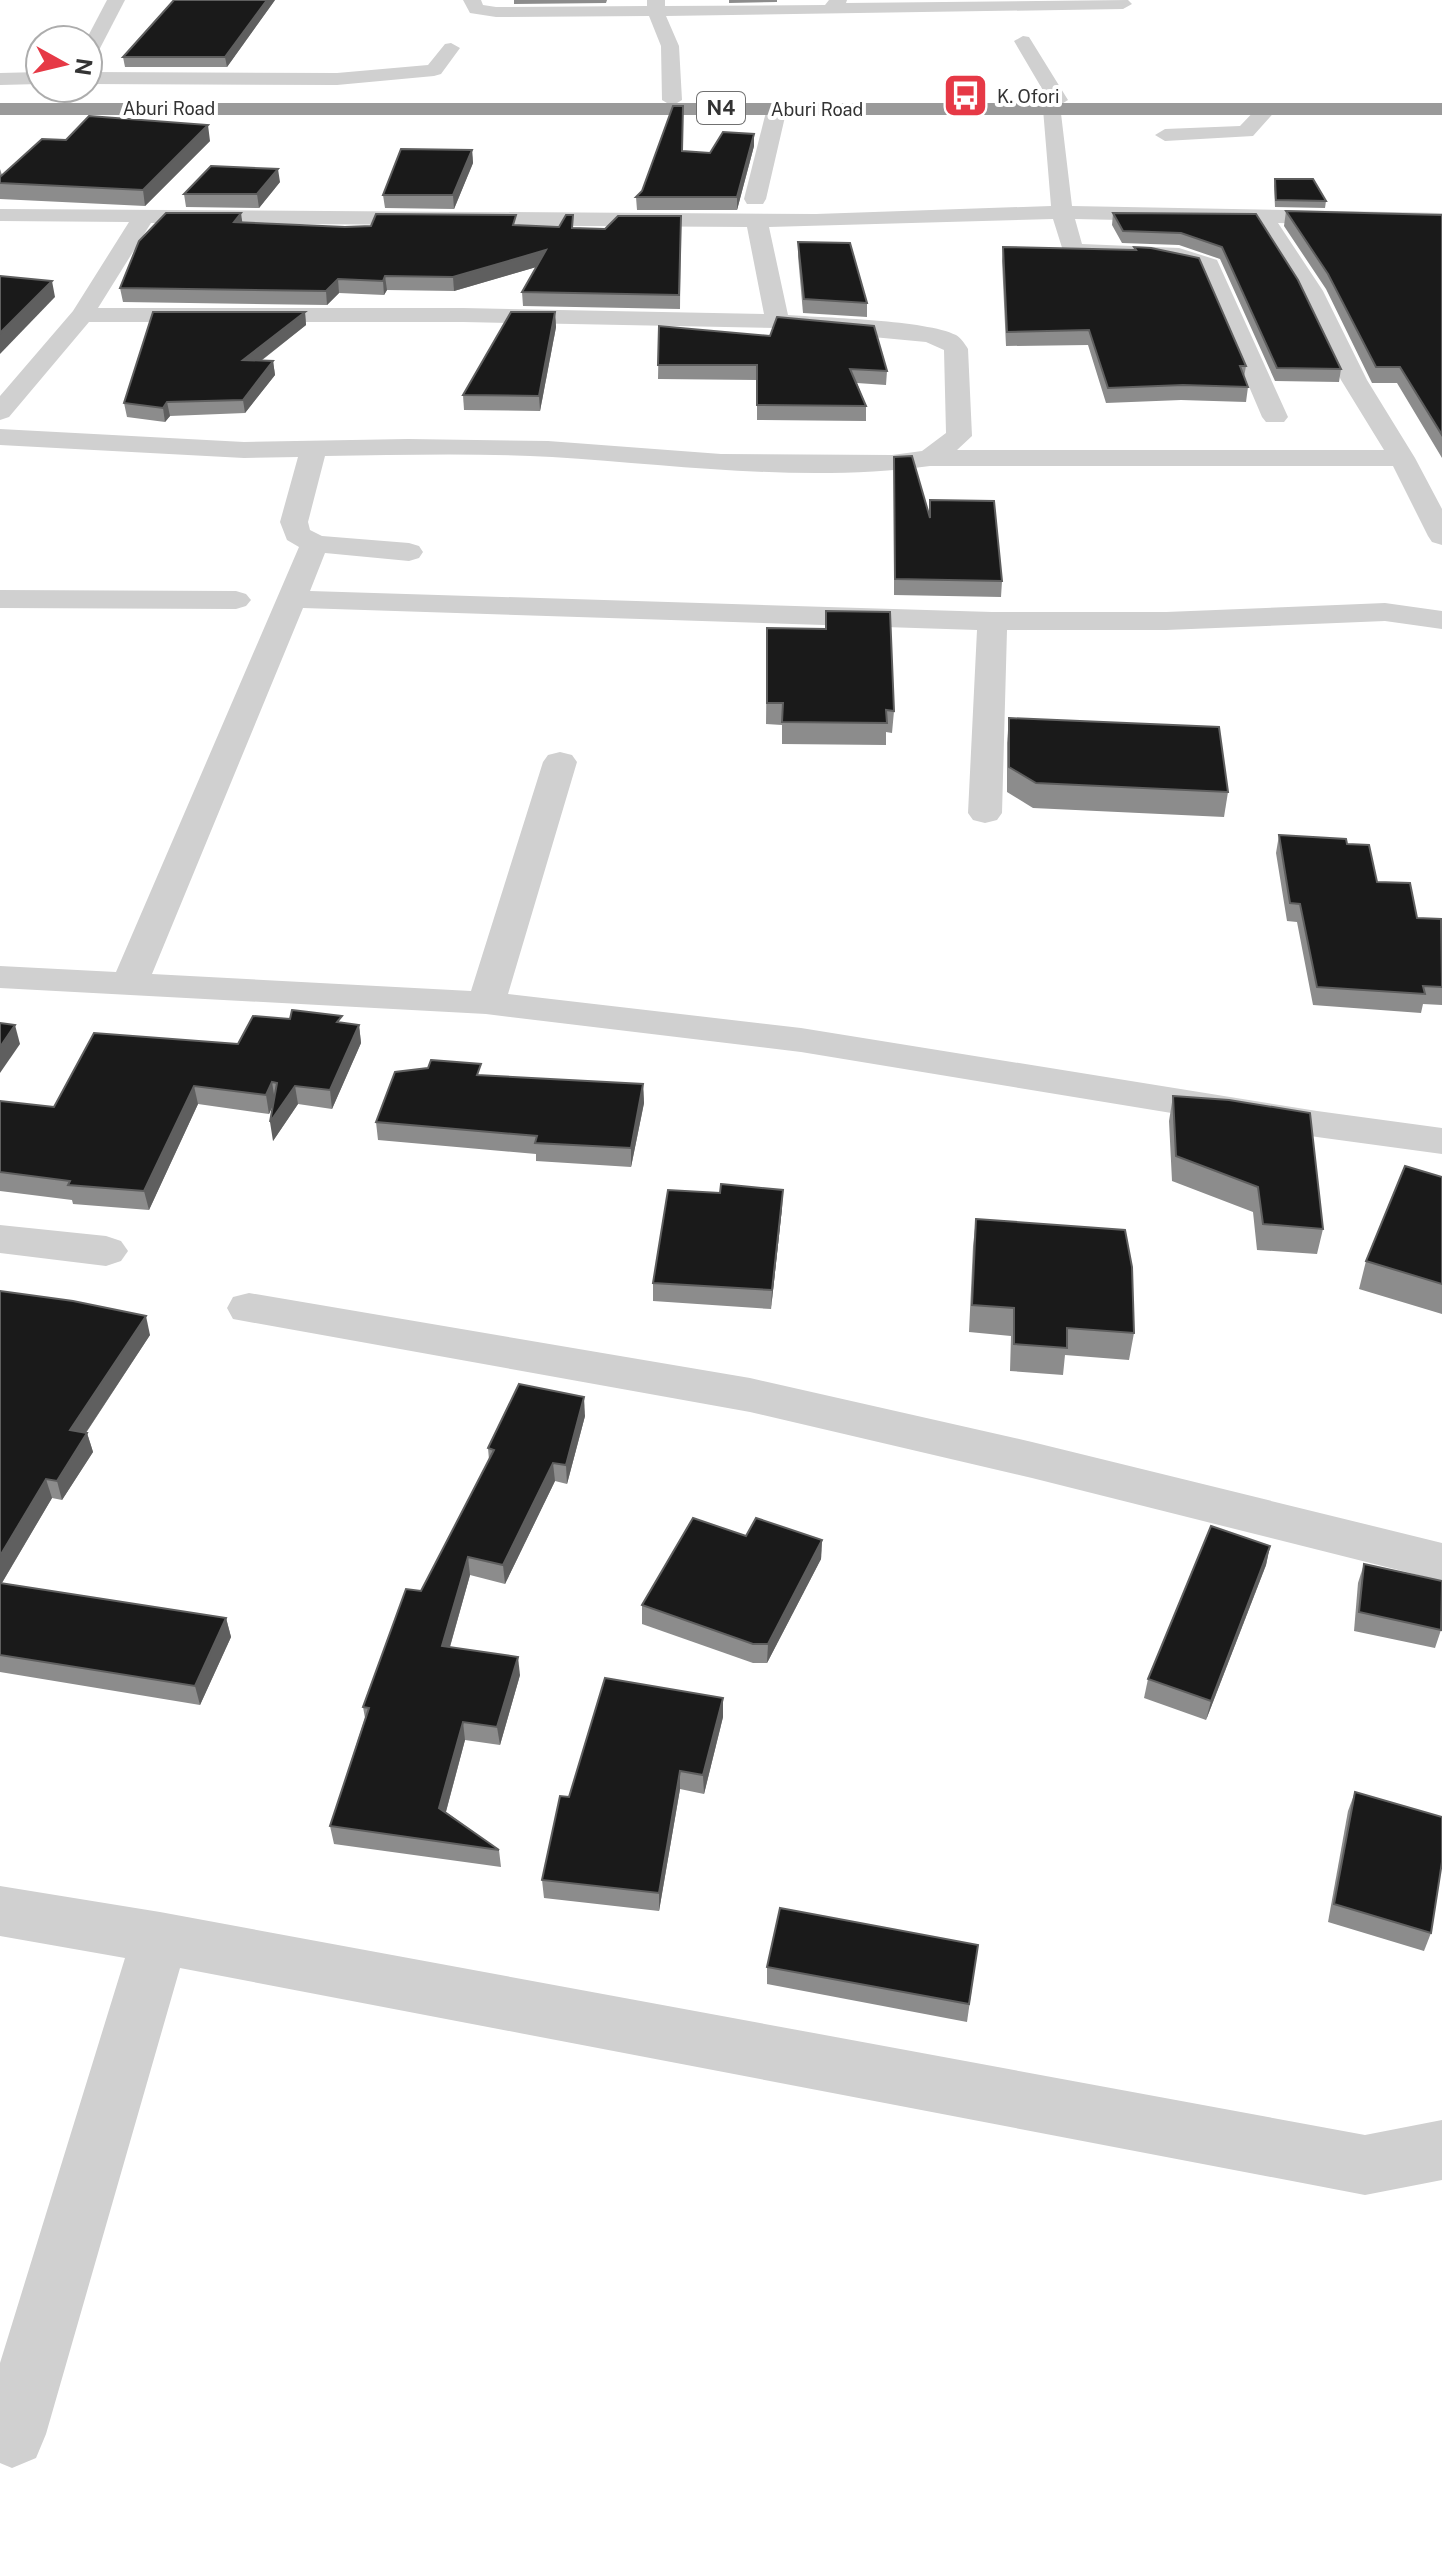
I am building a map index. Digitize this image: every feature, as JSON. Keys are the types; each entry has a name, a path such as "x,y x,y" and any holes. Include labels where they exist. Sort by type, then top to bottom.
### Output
{"highway":[{"name":"Aburi Road","path":"104,94 1442,109"},
{"name":"Aburi Road","path":"0,100 24,98"},
{"name":"Aburi Road","path":"0,109 777,108 1442,101"}],"street":[{"path":"104,24 116,0"},
{"path":"472,0 476,9 496,12 656,6 1123,4"},
{"path":"656,6 670,46 672,100"},
{"path":"1023,41 1056,104 1062,212 1072,249 1104,255 1175,255 1198,258 1209,265 1275,417"},
{"path":"104,78 337,79 409,75 434,70 451,48"},
{"path":"0,79 24,78"},
{"path":"777,108 756,210 777,321"},
{"path":"1165,135 1246,132 1267,109"},
{"path":"0,215 143,218 756,210 1062,212 1263,217 1432,227"},
{"path":"1263,217 1311,291 1354,380 1402,458 1442,536"},
{"path":"0,412 82,315 143,218"},
{"path":"82,315 463,315 777,321 928,335 949,341 956,349 959,436 930,458"},
{"path":"0,437 244,450 408,447 548,449 721,462 892,463 930,458 1402,458"},
{"path":"314,449 294,522 297,534 315,544 409,552"},
{"path":"129,985 315,544"},
{"path":"1385,612 1442,598"},
{"path":"0,599 236,600"},
{"path":"291,599 992,621 1166,621 1385,612 1442,620"},
{"path":"985,813 992,621"},
{"path":"486,1003 560,762"},
{"path":"0,977 486,1003 801,1040 1317,1124 1442,1141"},
{"path":"0,1239 106,1251"},
{"path":"249,1308 750,1395 1032,1460 1442,1562"},
{"path":"0,1911 160,1938 1365,2165 1442,2150"},
{"path":"12,2434 160,1938"}],"building":[{"path":"174,0 267,0 225,57 123,57"},
{"path":"673,106 683,106 682,151 710,153 723,132 754,134 737,197 636,197 642,191"},
{"path":"89,116 208,125 143,190 0,183 0,177 42,139 66,140"},
{"path":"401,149 472,150 453,195 383,195"},
{"path":"211,166 278,169 257,194 184,194"},
{"path":"1275,179 1313,179 1326,201 1276,200"},
{"path":"1286,211 1442,215 1442,435 1400,367 1376,367 1328,274"},
{"path":"166,213 241,213 234,222 345,227 371,226 376,214 516,215 513,225 559,227 566,215 573,215 572,228 605,229 618,216 681,216 679,295 522,292 546,250 453,277 385,276 383,281 338,279 326,291 120,288 139,241"},
{"path":"1113,213 1256,214 1298,280 1341,369 1277,368 1222,247 1181,233 1123,231"},
{"path":"798,242 850,243 867,303 804,299"},
{"path":"1003,247 1136,250 1134,247 1199,258 1246,366 1240,366 1248,387 1183,385 1108,388 1089,330 1007,332"},
{"path":"0,276 52,281 0,333"},
{"path":"153,312 305,312 243,360 273,361 243,400 167,402 163,408 124,403"},
{"path":"511,312 555,312 539,396 463,395"},
{"path":"777,317 874,326 887,371 850,369 866,406 757,405 757,365 658,365 659,326 770,336"},
{"path":"912,456 930,518 930,500 994,501 1002,581 895,579 894,457"},
{"path":"826,611 890,612 894,711 886,710 887,723 782,722 783,703 767,703 767,628 826,629"},
{"path":"1009,718 1219,727 1228,792 1036,783 1009,767"},
{"path":"1279,835 1346,839 1347,844 1369,845 1377,882 1410,883 1417,918 1441,919 1442,987 1423,986 1425,994 1317,987 1300,904 1290,903"},
{"path":"292,1010 342,1016 337,1022 359,1025 330,1090 295,1086 270,1122 277,1083 272,1082 266,1095 194,1086 144,1191 68,1185 70,1181 0,1172 0,1101 54,1107 94,1033 238,1044 253,1016 290,1019"},
{"path":"0,1023 15,1025 0,1047"},
{"path":"431,1060 481,1064 477,1075 643,1084 631,1148 535,1143 537,1136 376,1122 395,1072 428,1068"},
{"path":"1173,1096 1229,1100 1310,1113 1323,1229 1263,1224 1258,1187 1176,1156"},
{"path":"1405,1166 1442,1177 1442,1284 1366,1261"},
{"path":"721,1184 783,1190 772,1290 653,1283 668,1190 720,1193"},
{"path":"976,1219 1125,1230 1132,1267 1134,1333 1067,1328 1067,1348 1014,1344 1014,1308 972,1305"},
{"path":"0,1291 73,1301 146,1316 70,1430 87,1433 57,1481 46,1479 0,1556"},
{"path":"519,1384 584,1397 566,1465 553,1463 503,1565 468,1557 442,1646 518,1657 497,1727 463,1722 439,1808 499,1850 330,1826 369,1708 363,1707 406,1589 421,1591 494,1450 488,1448"},
{"path":"693,1518 746,1536 756,1518 822,1540 768,1644 753,1644 642,1605"},
{"path":"1211,1526 1270,1546 1211,1701 1148,1679"},
{"path":"1364,1564 1442,1581 1441,1630 1359,1612"},
{"path":"0,1583 226,1618 195,1686 0,1655"},
{"path":"605,1678 723,1698 703,1775 680,1771 659,1893 542,1880 560,1796 569,1797"},
{"path":"1355,1792 1442,1817 1442,1862 1431,1933 1334,1904"},
{"path":"780,1908 978,1945 969,2004 767,1967"}],"place":[{"name":"K. Ofori","path":"966,96"}]}
